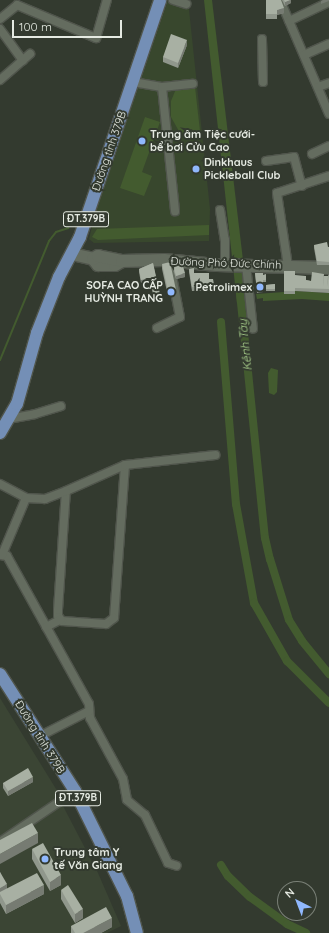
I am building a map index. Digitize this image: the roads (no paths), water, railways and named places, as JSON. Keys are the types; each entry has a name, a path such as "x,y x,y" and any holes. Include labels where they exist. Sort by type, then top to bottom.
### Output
{"main road":[{"name":"Đường tỉnh 379B","path":"0,433 17,404 40,326 58,277 72,254 133,82 160,0"},
{"name":"Đường Phó Đức Chính","path":"72,254 92,259 98,266 115,265 122,261 169,261 226,262 248,265 329,268"},
{"name":"Đường tỉnh 379B","path":"0,674 74,791 127,896 137,933"}],"street":[{"path":"0,19 16,5 96,38 107,0"},
{"path":"174,0 186,4"},
{"path":"280,0 329,114"},
{"path":"289,21 329,2"},
{"path":"0,28 23,61"},
{"path":"262,39 263,82"},
{"path":"304,55 329,44"},
{"path":"0,80 30,54"},
{"path":"133,82 162,87 192,84"},
{"path":"318,87 329,83"},
{"path":"162,87 175,211"},
{"path":"312,154 329,146"},
{"path":"266,161 294,157 302,186"},
{"path":"288,266 277,193 329,176"},
{"path":"220,210 226,240 226,262"},
{"path":"157,328 180,317 169,261"},
{"path":"248,265 253,329"},
{"path":"8,419 35,414 61,406"},
{"path":"0,484 26,498 45,499 125,466 215,455"},
{"path":"46,627 60,620 106,624 114,618 125,466"},
{"path":"60,620 58,610 66,491"},
{"path":"26,498 1,555 7,556 89,704 90,718 124,778 127,800 145,815 168,863 177,866"},
{"path":"40,736 89,711"},
{"path":"0,842 74,791"}],"waterway":[{"path":"0,360 49,241 56,232 68,228"},
{"name":"Kênh Tây","path":"240,293 265,538 289,620 302,641 329,674"},
{"path":"221,322 236,504 254,603 287,661 329,703"},
{"path":"221,865 228,876 250,897 287,924 306,933"}],"place":[{"name":"Trung âm Tiệc cưới- bể bơi Cửu Cao","path":"142,141"},
{"name":"Dinkhaus Pickleball Club","path":"196,169"},
{"name":"Petrolimex","path":"260,287"},
{"name":"SOFA CAO CẤP HUỲNH TRANG","path":"171,292"},
{"name":"Trung tâm Y tế Văn Giang","path":"45,859"}]}
